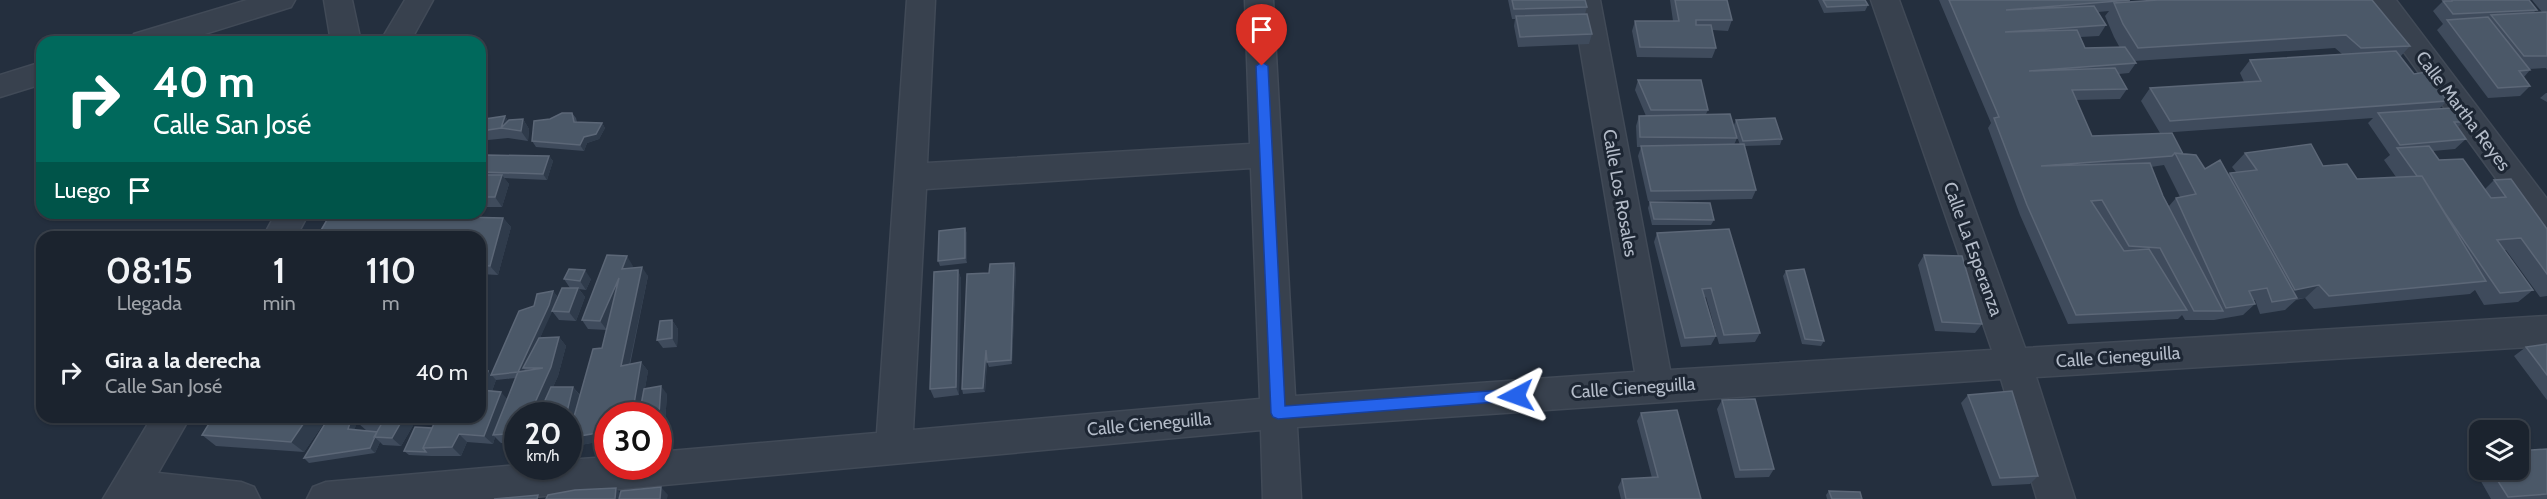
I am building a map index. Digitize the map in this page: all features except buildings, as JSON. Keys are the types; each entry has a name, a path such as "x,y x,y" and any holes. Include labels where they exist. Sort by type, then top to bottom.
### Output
{"street":[{"path":"164,36 281,0"},
{"path":"338,0 345,36"},
{"path":"398,36 419,0"},
{"path":"894,447 921,0"},
{"path":"1259,0 1282,499"},
{"name":"Calle Los Rosales","path":"1586,0 1655,386"},
{"name":"Calle La Esperanza","path":"1885,0 2014,364 2056,499"},
{"name":"Calle Martha Reyes","path":"2380,0 2547,223"},
{"path":"0,86 36,75"},
{"path":"910,177 1266,155"},
{"name":"Calle Cieneguilla","path":"326,499 1278,413 1655,386 2547,331"},
{"path":"167,423 126,493 241,499"}],"route":[{"path":"1262,66 1278,413 1516,396"}]}
